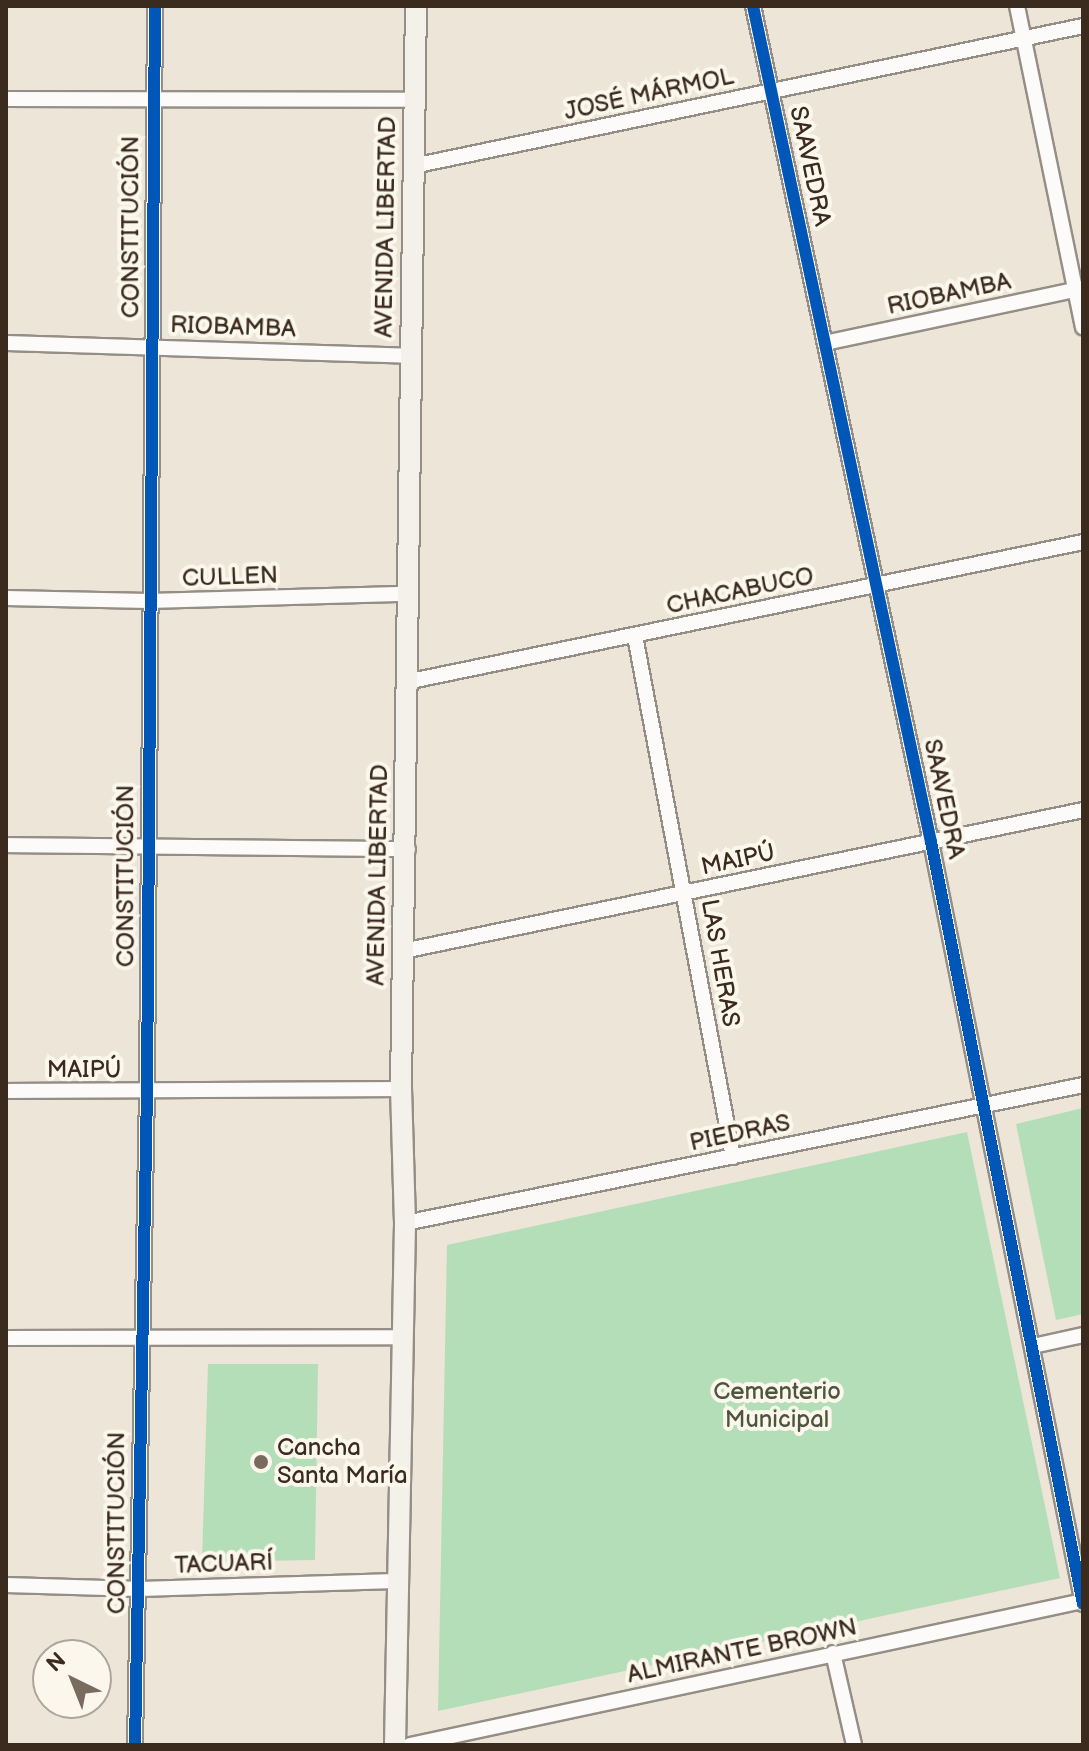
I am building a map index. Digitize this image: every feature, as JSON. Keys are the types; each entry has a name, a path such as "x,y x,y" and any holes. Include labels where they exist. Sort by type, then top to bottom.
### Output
{"main road":[{"name":"AVENIDA LIBERTAD","path":"395,1745 395,1581 405,1223 401,1089 408,849 406,682 416,6"}],"street":[{"name":"CONSTITUCIÓN","path":"135,1745 140,1589 138,1340 147,1092 155,6"},
{"name":"SAAVEDRA","path":"753,6 931,842 1083,1602"},
{"path":"1017,6 1079,289 1083,327"},
{"name":"JOSÉ MÁRMOL","path":"413,166 1083,26"},
{"path":"6,99 414,100"},
{"name":"RIOBAMBA","path":"825,343 1079,289"},
{"name":"RIOBAMBA","path":"6,343 410,356"},
{"name":"CHACABUCO","path":"406,682 1083,542"},
{"name":"CULLEN","path":"6,598 149,601 407,594"},
{"name":"LAS HERAS","path":"635,636 733,1157"},
{"name":"MAIPÚ","path":"403,951 1083,810"},
{"path":"6,845 408,849"},
{"name":"PIEDRAS","path":"405,1223 1083,1085"},
{"name":"MAIPÚ","path":"6,1091 401,1089"},
{"path":"1033,1346 1083,1335"},
{"path":"6,1338 401,1337"},
{"name":"TACUARÍ","path":"6,1585 140,1589 395,1581"},
{"name":"ALMIRANTE BROWN","path":"410,1745 1083,1602"},
{"path":"833,1653 854,1745"}],"green space":[{"path":"1083,1108 1083,1314 1056,1320 1016,1124"},
{"name":"Cementerio Municipal","path":"967,1132 1060,1578 438,1711 447,1245"},
{"name":"Cancha Santa María","path":"208,1364 318,1364 315,1560 202,1562"}],"cycle path":[{"path":"135,1745 147,1092 155,6"},
{"path":"753,6 931,842 1083,1604"}],"place":[{"name":"Cancha Santa María","path":"261,1462"}]}
